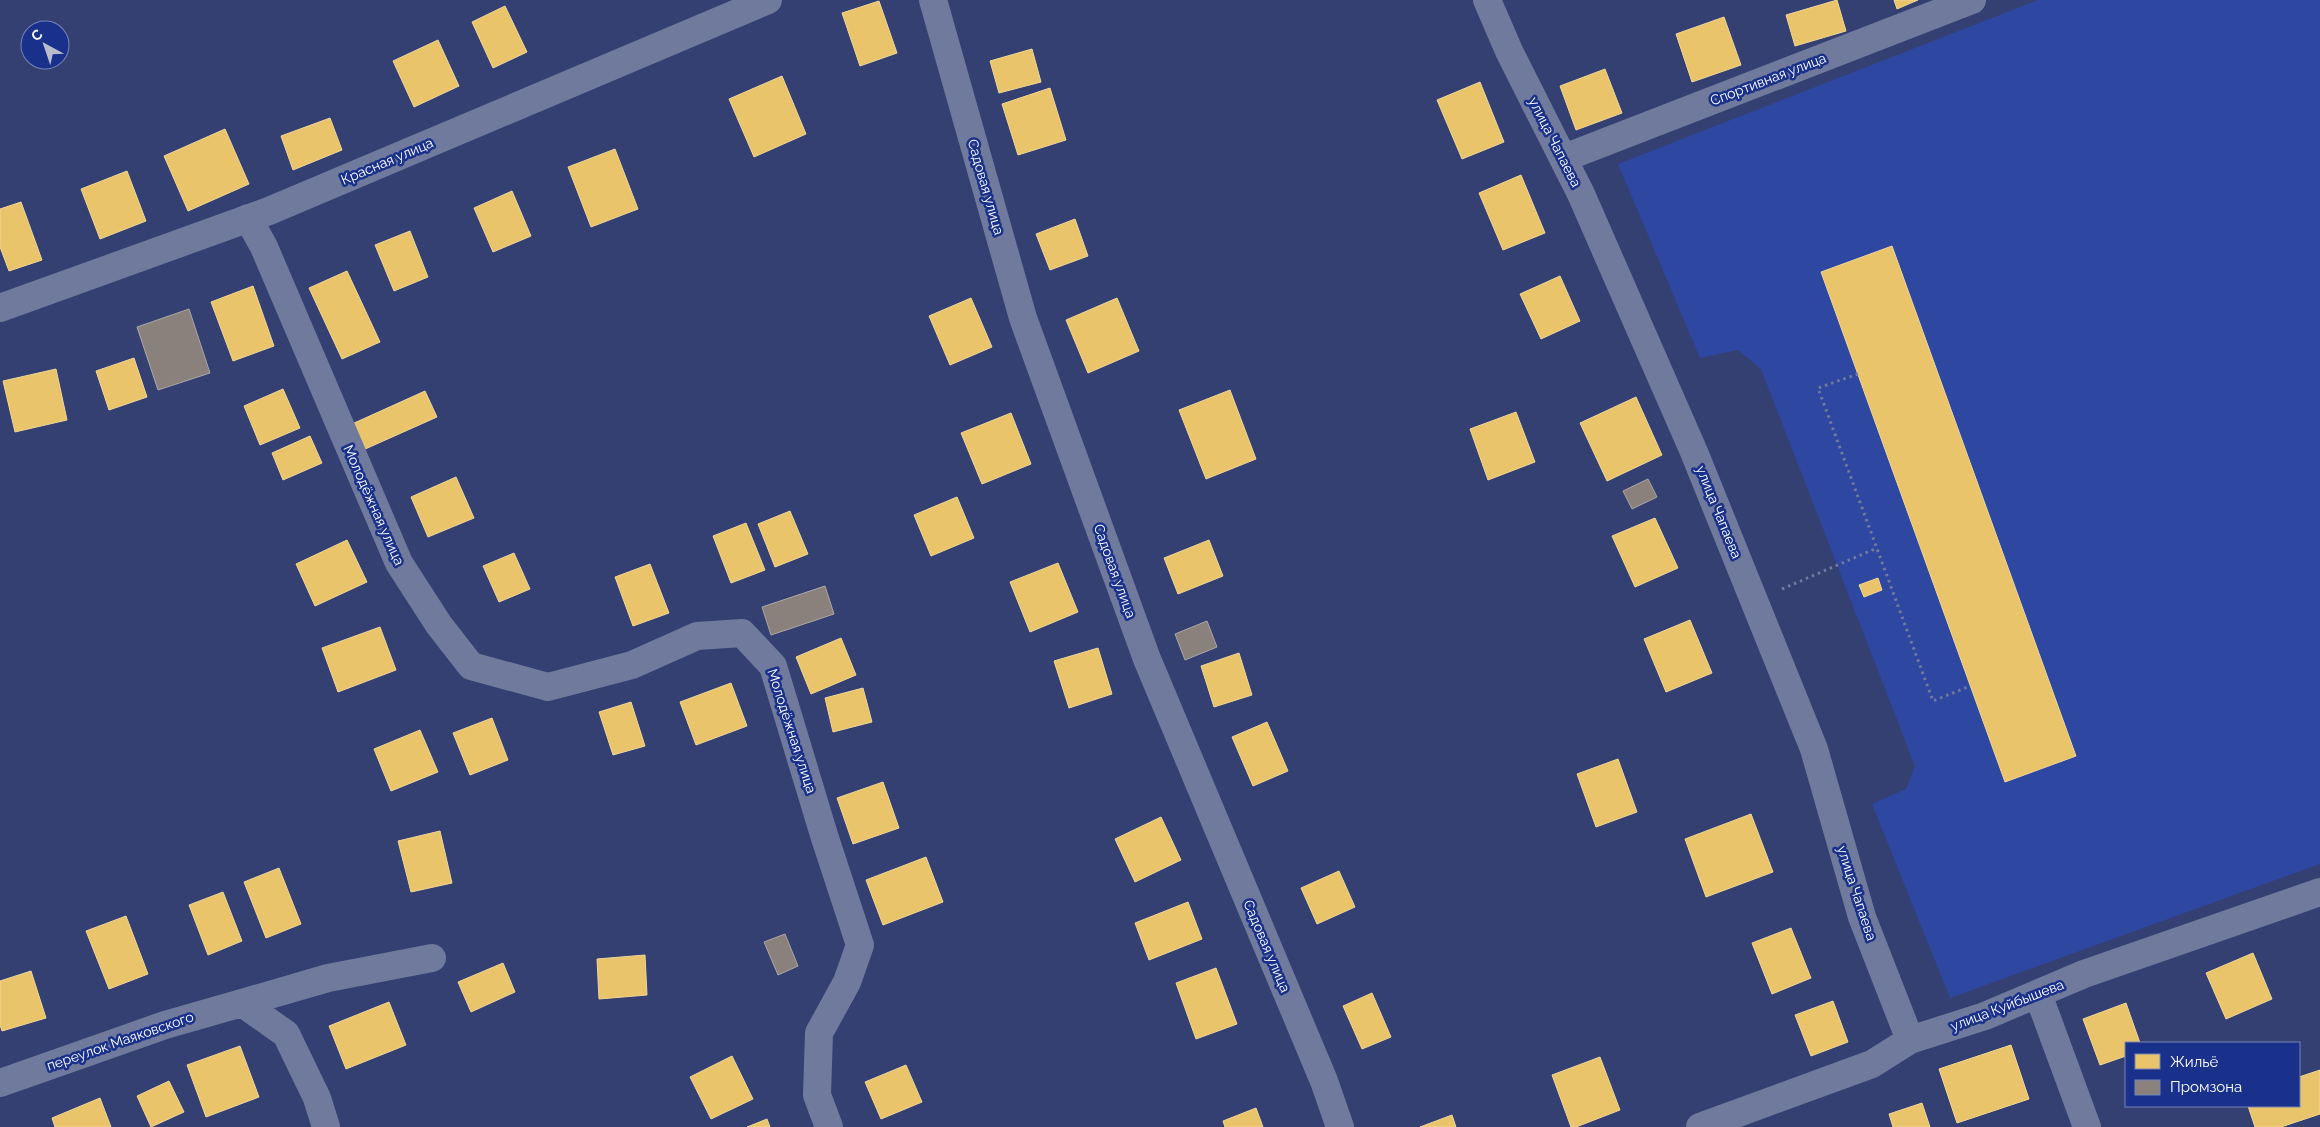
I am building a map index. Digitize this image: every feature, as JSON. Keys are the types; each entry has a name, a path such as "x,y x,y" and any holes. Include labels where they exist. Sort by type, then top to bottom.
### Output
{"street":[{"name":"Красная улица","path":"0,308 248,218 768,0"},
{"name":"Садовая улица","path":"933,0 1023,318 1147,659 1324,1081 1340,1127"},
{"name":"улица Чапаева","path":"1487,0 1509,51 1585,202 1690,443 1814,749 1862,917 1910,1040"},
{"name":"Спортивная улица","path":"1564,158 1972,0"},
{"name":"Молодёжная улица","path":"248,218 264,247 399,564 439,625 472,666 548,687 632,665 698,636 742,633 773,666 824,835 860,945 847,982 818,1033 817,1096 829,1127"},
{"name":"улица Куйбышева","path":"1700,1127 1872,1064 1910,1040 1985,1016 2084,974 2320,892"},
{"name":"переулок Маяковского","path":"0,1083 165,1025 328,978 432,958"},
{"path":"2038,994 2087,1127"},
{"path":"242,1003 286,1034 317,1098 326,1127"}],"path":[{"path":"1858,374 1818,388 1933,701 1970,686"},
{"path":"1754,601 1877,548"}],"shaded area":[{"path":"2038,0 2320,0 2320,864 1950,998 1872,804 1906,789 1915,766 1761,369 1738,350 1700,358 1618,164"}],"building: Жильё":[{"path":"1837,0 1846,31 1795,46 1786,15"},
{"path":"1894,0 1918,0 1897,9"},
{"path":"879,1 897,53 860,66 842,13"},
{"path":"505,6 527,52 493,68 472,22"},
{"path":"1724,17 1741,65 1692,82 1676,34"},
{"path":"438,40 459,86 414,107 393,61"},
{"path":"1032,49 1041,82 999,93 990,61"},
{"path":"1605,69 1622,113 1576,130 1560,86"},
{"path":"782,76 806,134 754,157 729,99"},
{"path":"1480,82 1504,142 1462,159 1437,100"},
{"path":"1050,88 1066,140 1018,155 1002,104"},
{"path":"330,118 342,150 293,170 281,136"},
{"path":"225,129 249,184 188,211 164,156"},
{"path":"615,149 638,209 591,227 568,167"},
{"path":"127,171 146,221 100,239 81,189"},
{"path":"1521,175 1545,233 1503,250 1479,193"},
{"path":"512,191 531,236 493,252 474,208"},
{"path":"21,202 42,260 9,271 0,247 0,209"},
{"path":"1075,219 1088,256 1050,270 1036,234"},
{"path":"410,231 428,277 394,291 375,245"},
{"path":"1892,246 2076,756 2005,782 1821,272"},
{"path":"347,271 380,342 342,359 309,288"},
{"path":"1560,276 1580,321 1541,339 1520,294"},
{"path":"253,286 274,346 233,361 211,302"},
{"path":"971,298 992,347 950,365 929,316"},
{"path":"1117,298 1139,351 1088,373 1066,320"},
{"path":"134,358 147,397 109,410 96,371"},
{"path":"56,369 67,420 15,432 3,381"},
{"path":"283,389 300,428 260,445 244,406"},
{"path":"1230,390 1256,459 1206,479 1179,410"},
{"path":"425,391 437,417 363,450 352,424"},
{"path":"1636,397 1662,455 1607,481 1580,423"},
{"path":"1516,412 1535,462 1488,480 1470,429"},
{"path":"1011,413 1031,464 982,484 961,433"},
{"path":"310,436 322,463 283,480 272,453"},
{"path":"456,477 474,518 428,537 411,497"},
{"path":"957,497 974,538 931,556 914,515"},
{"path":"790,511 808,554 775,567 758,524"},
{"path":"1655,518 1678,568 1635,587 1612,536"},
{"path":"746,523 765,570 731,583 713,536"},
{"path":"347,540 367,582 315,606 296,564"},
{"path":"1209,540 1223,576 1178,594 1164,558"},
{"path":"514,553 530,589 499,602 483,566"},
{"path":"1058,563 1078,612 1030,632 1010,582"},
{"path":"650,564 669,613 633,626 615,577"},
{"path":"1878,578 1882,590 1864,597 1859,585"},
{"path":"1690,620 1712,673 1666,692 1644,639"},
{"path":"380,627 396,670 338,692 322,648"},
{"path":"841,638 856,675 811,694 796,657"},
{"path":"1098,648 1112,694 1069,708 1054,661"},
{"path":"1239,653 1252,695 1214,707 1201,666"},
{"path":"731,683 747,726 696,745 680,702"},
{"path":"863,688 872,722 833,732 825,698"},
{"path":"631,702 645,746 613,755 599,712"},
{"path":"492,718 508,760 470,775 453,733"},
{"path":"1267,722 1288,771 1253,786 1232,737"},
{"path":"420,730 438,772 391,791 374,749"},
{"path":"1618,759 1637,812 1596,827 1577,774"},
{"path":"883,782 899,828 853,844 837,798"},
{"path":"1751,814 1773,872 1706,897 1685,839"},
{"path":"1161,817 1181,860 1135,882 1115,839"},
{"path":"440,831 452,883 411,892 398,841"},
{"path":"926,857 943,902 883,925 866,880"},
{"path":"279,868 301,924 266,938 244,882"},
{"path":"1339,871 1355,907 1317,924 1301,888"},
{"path":"223,892 242,941 208,955 189,905"},
{"path":"1188,902 1202,939 1149,960 1135,923"},
{"path":"126,916 148,974 109,989 86,931"},
{"path":"1791,928 1811,978 1772,994 1752,943"},
{"path":"2253,953 2272,999 2226,1019 2206,973"},
{"path":"645,955 647,995 599,999 597,959"},
{"path":"503,963 515,992 471,1012 458,982"},
{"path":"1216,968 1237,1024 1196,1039 1176,983"},
{"path":"31,971 46,1018 2,1031 0,1025 0,981"},
{"path":"1372,993 1391,1037 1362,1049 1343,1006"},
{"path":"1833,1001 1848,1042 1811,1056 1795,1015"},
{"path":"389,1002 406,1045 346,1069 329,1026"},
{"path":"2126,1003 2140,1042 2125,1042 2125,1056 2100,1065 2083,1019"},
{"path":"2011,1045 2029,1099 1957,1123 1939,1069"},
{"path":"240,1046 259,1097 206,1117 187,1065"},
{"path":"732,1056 753,1099 711,1119 690,1077"},
{"path":"1600,1057 1620,1110 1576,1127 1571,1127 1552,1075"},
{"path":"906,1065 922,1102 881,1119 865,1082"},
{"path":"2320,1070 2320,1114 2281,1127 2255,1127 2248,1107 2300,1107 2300,1077"},
{"path":"169,1081 184,1112 151,1127 137,1096"},
{"path":"100,1098 111,1127 55,1127 52,1118"},
{"path":"1922,1103 1930,1127 1893,1127 1889,1114"},
{"path":"1256,1108 1263,1127 1225,1127 1223,1121"},
{"path":"1452,1115 1456,1127 1420,1127"},
{"path":"767,1119 770,1127 747,1127"}],"building: Промзона":[{"path":"189,309 210,373 158,390 137,327"},
{"path":"1648,479 1657,497 1632,509 1623,491"},
{"path":"825,586 834,614 771,635 762,607"},
{"path":"1207,621 1217,647 1185,660 1175,634"},
{"path":"785,934 798,966 778,975 764,942"}]}
